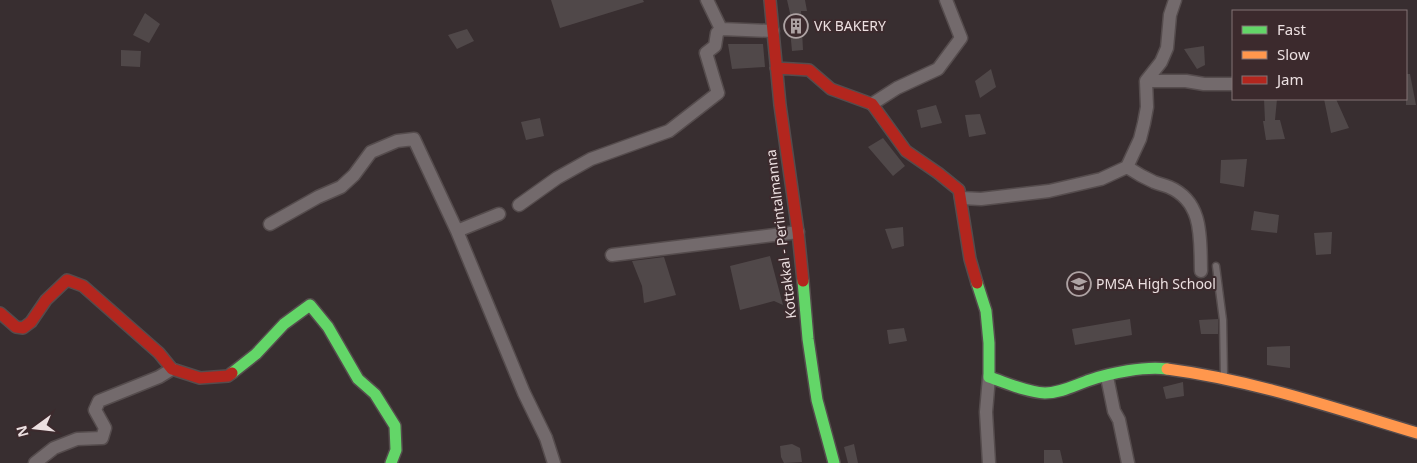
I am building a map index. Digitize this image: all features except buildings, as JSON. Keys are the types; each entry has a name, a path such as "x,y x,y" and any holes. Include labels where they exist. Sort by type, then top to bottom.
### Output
{"street":[{"path":"707,0 721,29"},
{"name":"Kottakkal - Perintalmanna","path":"770,0 776,68 798,232 808,339 817,400 834,463"},
{"path":"872,104 897,88 938,69 961,38 946,0"},
{"path":"961,198 981,199 1049,192 1100,179 1127,167 1140,139 1144,123 1147,107 1146,81 1160,62 1167,48 1170,15 1174,0"},
{"path":"519,205 557,178 591,160 669,131 718,93 706,53 715,46 716,33 721,29 773,31"},
{"path":"776,68 809,70 831,89 872,104 906,151 959,190 970,258 986,311 989,343 986,412 988,463"},
{"path":"1146,81 1232,84"},
{"path":"270,224 318,197 341,187 354,175 371,152 397,141 414,139 457,231 524,392 546,438 554,463"},
{"path":"1127,167 1144,177 1176,190 1184,195 1192,205 1200,230 1200,271"},
{"path":"457,231 499,214"},
{"path":"612,255 798,232"},
{"path":"0,313 16,327 23,328 31,322 46,300 67,280 83,286 159,353 172,369 200,378 228,376 256,354 284,324 310,304 328,327 358,379 375,394 395,426 396,450 391,463"},
{"path":"989,377 1023,389 1046,393 1069,389 1091,380 1129,371 1159,368 1198,373 1262,387 1417,434"},
{"path":"35,463 54,448 77,439 102,438 105,428 95,410 99,402 159,377 172,369"},
{"path":"1107,377 1128,463"}],"lane":[{"path":"1216,266 1224,320 1224,378"}],"traffic: fast":[{"path":"803,281 808,339 817,400 834,463"},
{"path":"977,283 986,311 989,343 989,377 1024,389 1051,393 1098,377 1117,373 1148,368 1167,369"},
{"path":"232,373 256,354 284,324 310,305 328,327 358,379 375,394 395,426 396,450 391,463"}],"traffic: slow":[{"path":"1167,369 1262,387 1417,433"}],"traffic: jam":[{"path":"770,0 780,105 803,281"},
{"path":"776,68 809,70 831,89 872,104 906,151 959,190 970,259 977,283"},
{"path":"0,313 16,327 23,328 31,322 46,300 67,280 83,286 159,353 172,369 200,378 228,376 232,373"}],"place":[{"name":"VK BAKERY","path":"796,26"},
{"name":"PMSA High School","path":"1079,284"}]}
